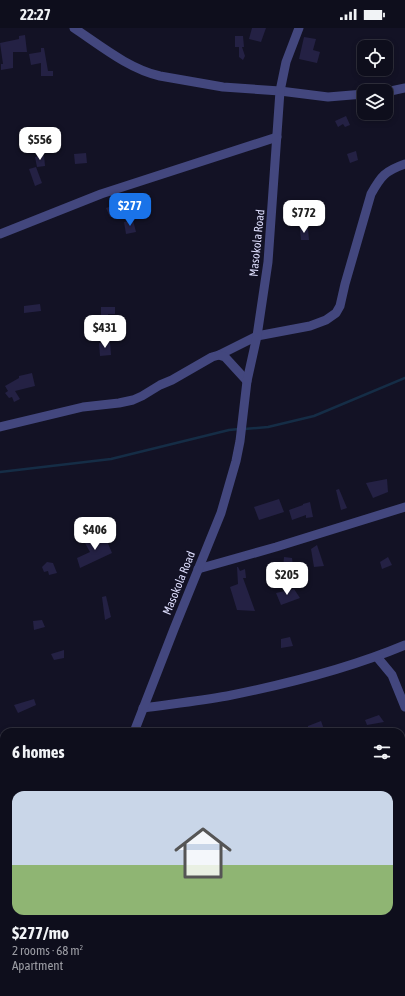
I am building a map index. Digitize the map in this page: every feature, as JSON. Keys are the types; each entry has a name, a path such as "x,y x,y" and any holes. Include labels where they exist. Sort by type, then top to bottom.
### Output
{"street":[{"path":"74,28 121,59 152,74 223,87 280,91 328,97 357,95"},
{"name":"Masokola Road","path":"136,728 221,513 236,461 240,441 247,381 257,336 268,262 280,91 286,62 299,28"},
{"path":"393,91 405,88"},
{"path":"0,234 101,194 277,137"},
{"path":"0,427 83,407 133,400 212,357 257,336 310,326 326,320 336,313 340,306 371,194 386,172 405,164"},
{"path":"219,355 225,358 247,381"},
{"path":"198,569 276,547 405,507"},
{"path":"143,708 226,696 312,677 377,657 405,645"},
{"path":"377,657 392,675 405,708"}],"building":[{"path":"252,28 266,28 261,42 249,39"},
{"path":"25,35 27,52 13,52 13,68 1,70 1,64 3,64 0,43 19,39 19,36"},
{"path":"235,36 243,36 244,47 242,47 245,56 243,60 239,57 239,47 235,47"},
{"path":"304,37 316,39 313,50 320,52 317,63 299,59"},
{"path":"41,48 44,48 48,71 53,71 53,76 41,76 41,63 31,65 29,54 41,52"},
{"path":"346,116 350,125 345,127 343,124 338,127 335,121"},
{"path":"356,151 358,160 350,163 347,154"},
{"path":"86,153 87,163 75,164 74,154"},
{"path":"44,155 45,166 37,167 35,157"},
{"path":"36,167 42,183 35,186 29,169"},
{"path":"115,205 118,213 110,217 106,208"},
{"path":"133,220 136,232 126,234 124,222"},
{"path":"300,229 308,229 309,240 301,240"},
{"path":"40,304 41,311 24,313 24,306"},
{"path":"101,307 115,307 115,314 108,314 108,320 101,320"},
{"path":"110,342 111,355 100,356 99,343"},
{"path":"32,373 35,386 15,391 20,399 14,402 12,397 9,398 5,393 8,391 5,386 19,378 19,376"},
{"path":"387,479 388,492 373,498 366,483"},
{"path":"339,489 347,508 341,510 336,490"},
{"path":"279,499 284,512 259,520 254,507"},
{"path":"310,502 313,517 306,518 306,515 292,520 289,510"},
{"path":"97,529 100,542 107,541 112,553 80,568 77,558 90,552 85,543 96,541 90,531"},
{"path":"317,545 324,566 314,567 311,549"},
{"path":"284,557 292,558 293,566 283,568"},
{"path":"388,557 392,565 382,569 380,562"},
{"path":"47,562 53,563 57,573 49,575 48,571 44,572 42,567"},
{"path":"237,567 240,571 245,569 246,578 243,578 255,611 237,610 230,587 238,584"},
{"path":"294,589 300,598 281,605 276,593"},
{"path":"106,596 111,617 105,620 102,597"},
{"path":"42,620 45,627 34,630 33,621"},
{"path":"290,637 293,646 281,648 281,639"},
{"path":"64,650 64,658 54,660 51,654"},
{"path":"34,699 36,705 18,713 14,705"},
{"path":"379,715 384,722 367,725 365,720"},
{"path":"321,721 324,728 308,728 308,726"}],"waterway":[{"path":"244,429 268,427 314,416 405,378"},
{"path":"0,472 111,459 229,430 239,429"}]}
